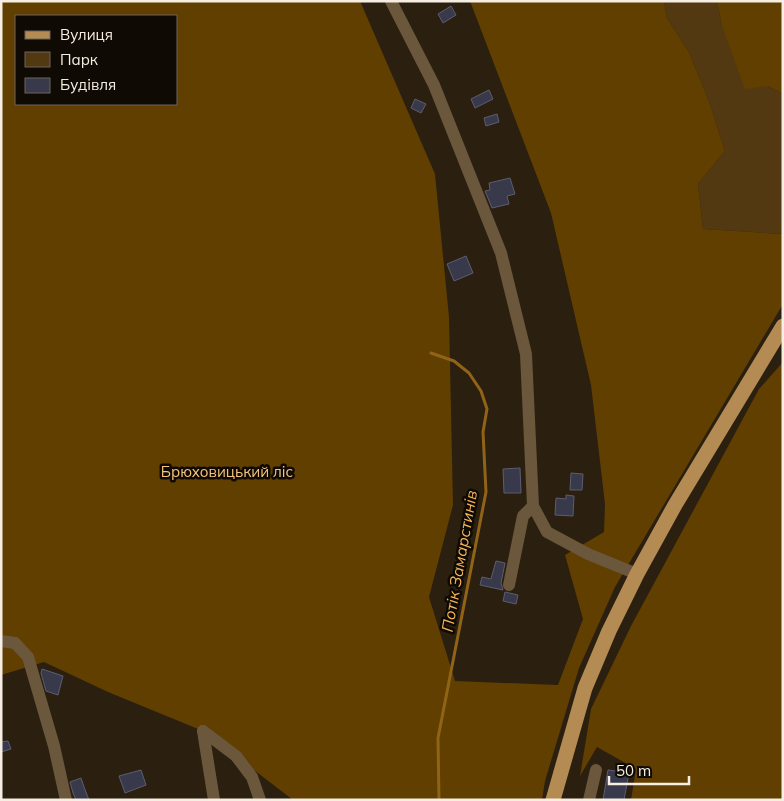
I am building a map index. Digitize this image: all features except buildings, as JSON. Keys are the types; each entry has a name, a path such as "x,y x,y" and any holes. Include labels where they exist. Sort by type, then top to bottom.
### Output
{"main road":[{"path":"553,800 585,688 636,574 675,505 783,326"}],"street":[{"path":"391,1 434,85 501,253 526,354 533,506 547,532 588,554 636,574"},
{"path":"509,585 523,516 533,506"},
{"path":"1,641 15,643 28,658 54,746 66,800"},
{"path":"214,800 203,731 236,756 252,777 260,800"},
{"path":"589,800 596,770"}],"green space":[{"name":"Брюховицький ліс","path":"1,1 360,1 435,174 449,317 453,505 429,597 455,681 558,685 583,619 565,555 604,532 605,504 591,385 551,213 470,1 664,1 667,18 689,52 710,104 725,151 698,184 703,229 783,234 783,304 615,587 579,668 545,781 542,800 293,800 203,731 108,692 44,662 1,675"},
{"path":"664,1 717,1 722,26 768,86 783,94 783,234 703,229 698,184 725,151 710,104 689,52 667,18"},
{"path":"717,1 783,1 783,94 768,86 745,89 722,26"},
{"path":"783,362 783,800 631,800 636,769 597,747 580,776 591,709 631,626 759,389"}],"waterway":[{"name":"Потік Замарстинів","path":"431,353 454,361 469,373 481,391 487,409 483,432 486,492 438,738 439,800"}]}
